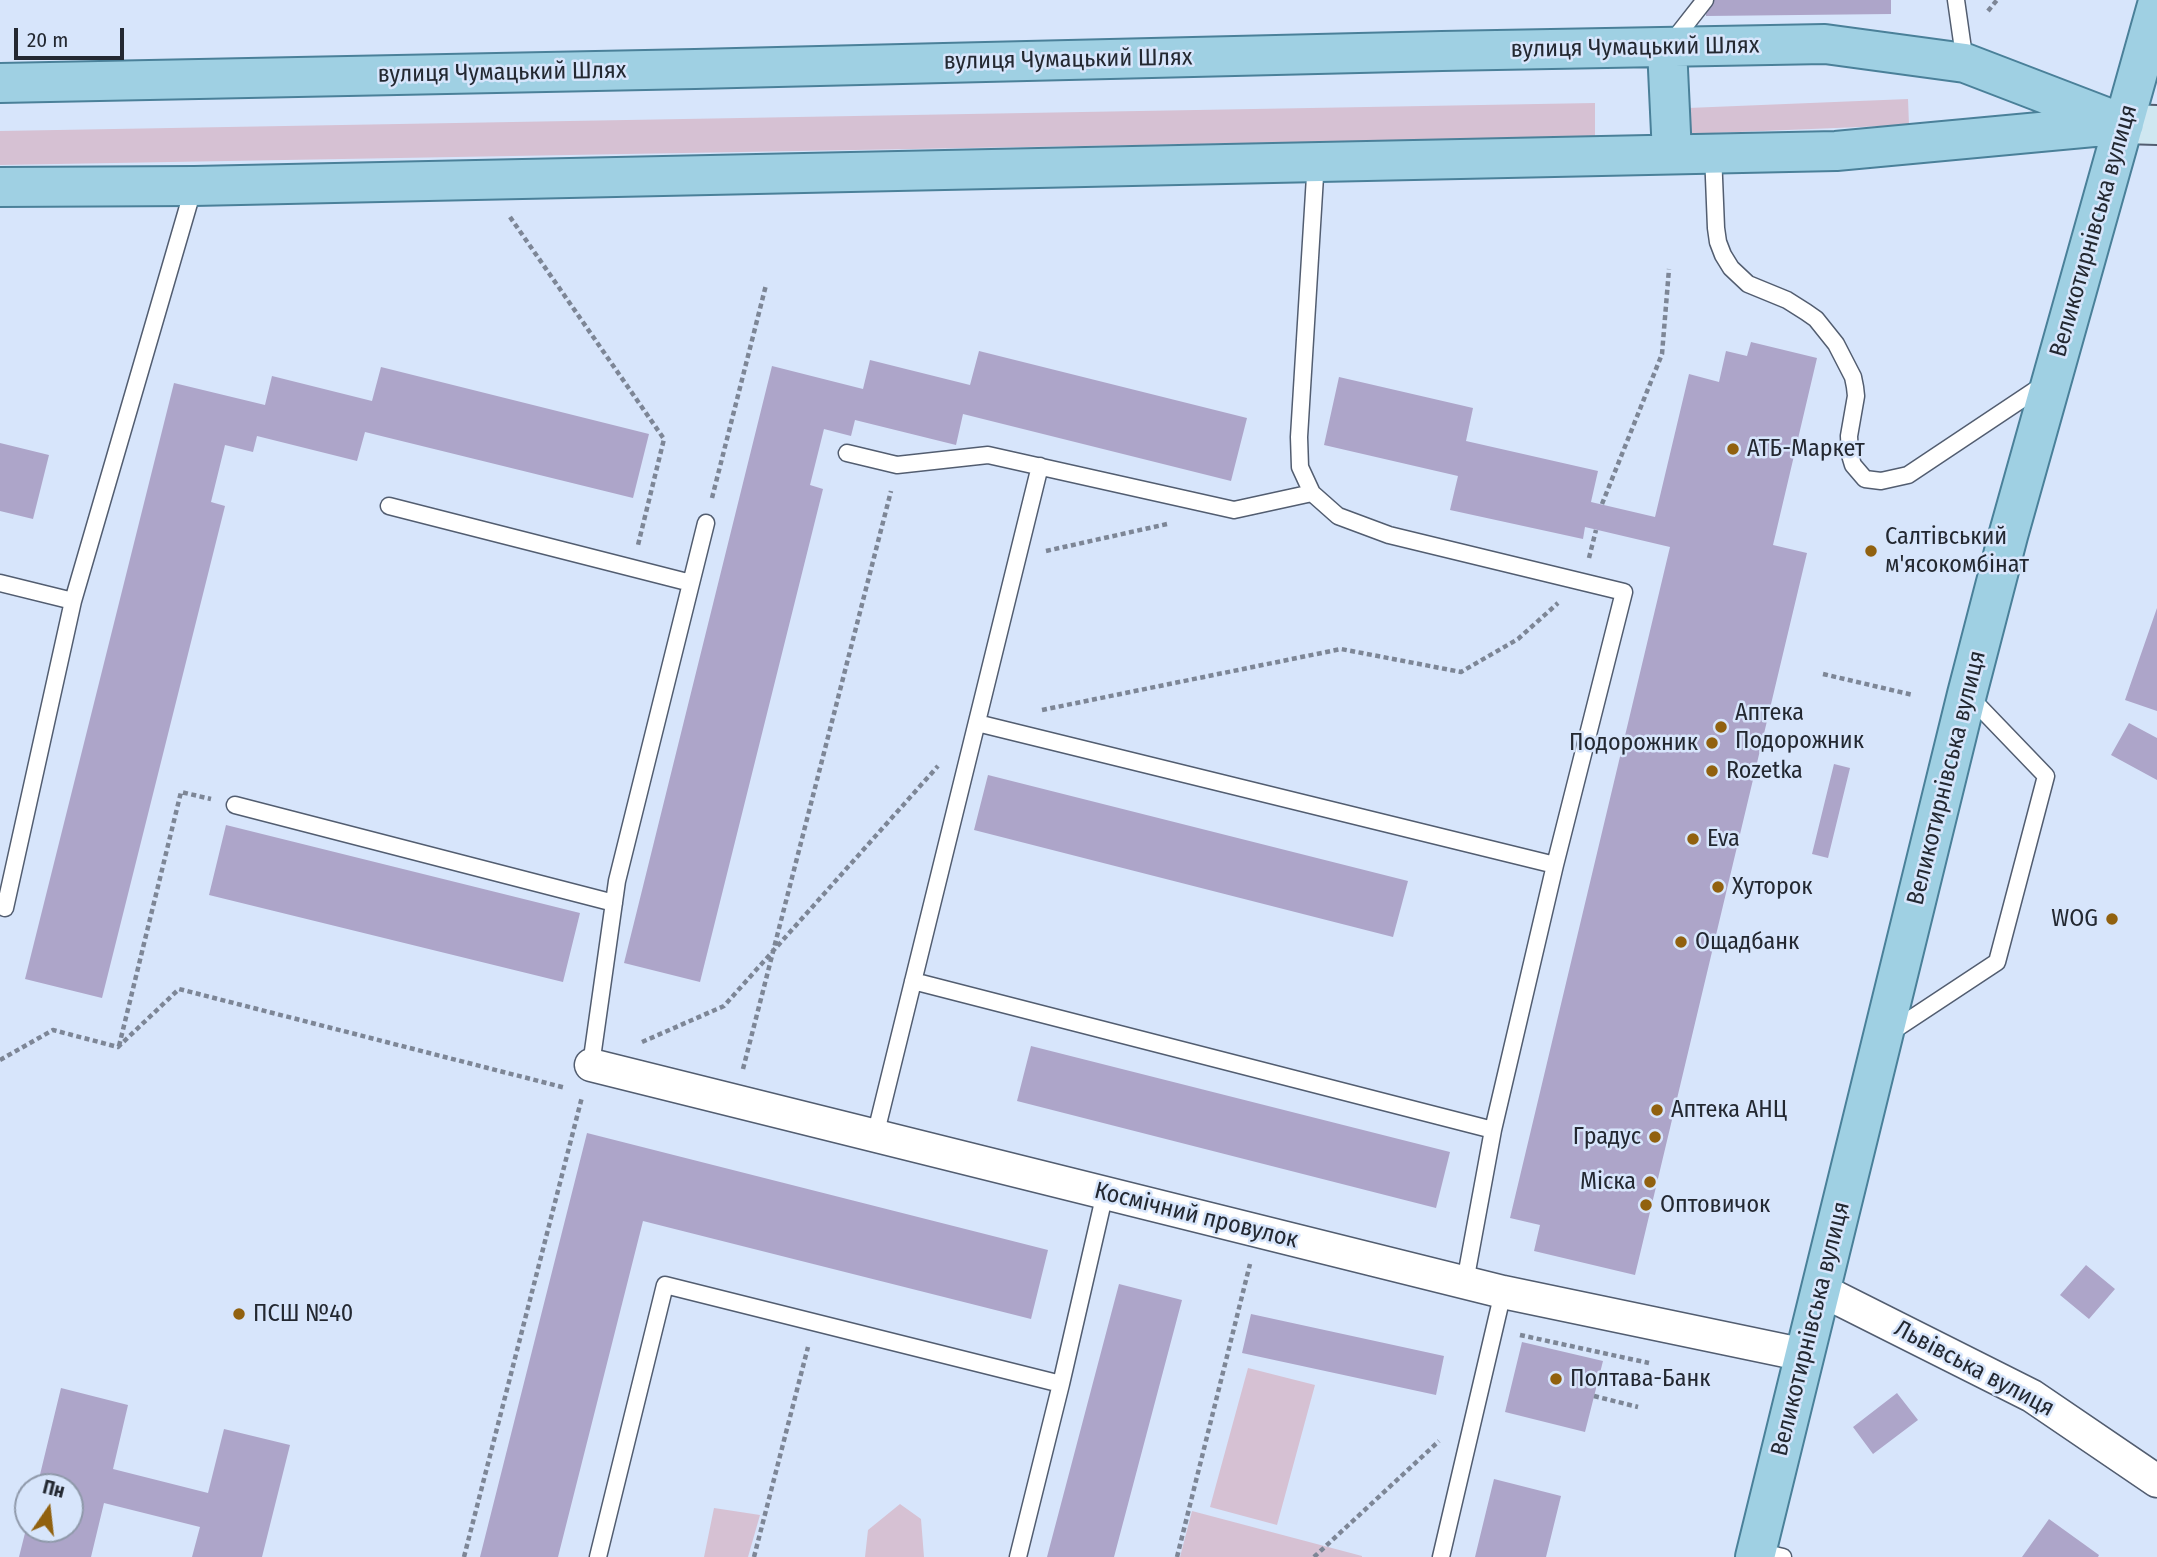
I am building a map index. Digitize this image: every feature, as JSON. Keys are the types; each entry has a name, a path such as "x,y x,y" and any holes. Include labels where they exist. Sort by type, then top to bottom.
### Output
{"main road":[{"name":"Великотирнівська вулиця","path":"1765,1555 1805,1355 1967,694 2052,379 2141,125 2157,5"},
{"name":"вулиця Чумацький Шлях","path":"0,83 1825,44 1965,63 2141,125"},
{"path":"1667,48 1672,154"},
{"path":"0,187 194,186 1836,151 2141,125"}],"street":[{"name":"Космічний провулок","path":"591,1065 1503,1292 1805,1355"},
{"name":"Львівська вулиця","path":"1821,1290 2032,1396 2157,1481"}],"lane":[{"path":"1667,48 1705,0"},
{"path":"1956,0 1965,63"},
{"path":"1713,153 1718,242 1731,268 1748,284 1787,300 1816,318 1836,344 1849,369 1856,396 1849,436 1850,455 1859,474 1873,481 1908,475 2052,379"},
{"path":"1316,160 1299,437 1300,467 1312,493 1338,516 1389,535 1624,592 1555,865 1493,1130 1465,1282"},
{"path":"0,906 5,908 74,601 194,186"},
{"path":"846,453 897,465 988,454 1234,510 1312,493"},
{"path":"875,1136 1040,466"},
{"path":"389,506 691,583"},
{"path":"591,1065 617,881 706,523"},
{"path":"0,583 74,601"},
{"path":"1883,1037 1997,962 2046,776 1967,694"},
{"path":"977,723 1555,865"},
{"path":"235,805 614,903"},
{"path":"913,981 1493,1130"},
{"path":"1018,1557 1105,1193"},
{"path":"598,1557 665,1285 1060,1384"},
{"path":"1441,1557 1503,1292"}],"path":[{"path":"1987,11 1997,0"},
{"path":"484,178 664,439 633,568"},
{"path":"1602,504 1662,354 1669,269"},
{"path":"706,523 766,285"},
{"path":"735,1101 897,465"},
{"path":"1018,556 1234,510"},
{"path":"977,723 1341,649 1461,672 1518,639 1583,582"},
{"path":"1823,674 1913,695"},
{"path":"464,1557 591,1065 724,1006 940,765"},
{"path":"118,1047 181,792 235,805"},
{"path":"0,1060 53,1030 96,1041"},
{"path":"1177,1557 1250,1264"},
{"path":"754,1557 814,1322"},
{"path":"1508,1333 1649,1363"},
{"path":"1594,1396 1638,1407"},
{"path":"1314,1557 1476,1406"}],"shaded area":[{"path":"1908,99 1909,125 1689,134 1688,108"},
{"path":"1595,103 1595,137 0,165 0,131"},
{"path":"1248,1368 1315,1385 1277,1525 1210,1507"},
{"path":"900,1504 921,1519 924,1557 865,1557 868,1530"},
{"path":"714,1508 760,1515 748,1557 704,1557"},
{"path":"1192,1511 1362,1556 1362,1557 1180,1557"}],"building":[{"path":"1706,0 1891,0 1891,14 1706,16"},
{"path":"1751,342 1817,358 1773,545 1807,553 1635,1275 1534,1251 1540,1225 1510,1218 1670,547 1585,527 1583,539 1450,510 1458,476 1324,445 1339,377 1473,408 1466,441 1598,471 1591,502 1655,517 1689,374 1719,382 1726,351 1747,356"},
{"path":"979,351 1247,418 1231,481 963,414 956,445 855,420 851,436 824,429 810,485 823,489 700,982 624,963 772,366 863,389 870,360 970,385"},
{"path":"381,367 649,434 633,498 365,432 357,461 257,436 253,452 225,445 211,502 225,506 102,998 25,979 174,383 265,405 272,376 372,401"},
{"path":"0,443 49,455 33,519 0,511"},
{"path":"2157,608 2157,711 2125,700"},
{"path":"2129,723 2157,738 2157,780 2111,755"},
{"path":"1834,764 1850,768 1828,858 1812,854"},
{"path":"988,775 1408,881 1393,937 974,830"},
{"path":"226,825 580,913 563,982 209,895"},
{"path":"1031,1046 1450,1152 1436,1208 1017,1101"},
{"path":"587,1133 1048,1250 1031,1319 643,1221 558,1557 480,1557"},
{"path":"2086,1265 2115,1289 2089,1319 2060,1295"},
{"path":"1119,1284 1182,1300 1114,1557 1047,1557"},
{"path":"1251,1314 1444,1356 1436,1395 1242,1353"},
{"name":"Полтава-Банк","path":"1522,1342 1603,1361 1585,1432 1505,1412"},
{"path":"61,1388 128,1405 113,1469 208,1493 224,1429 290,1445 262,1557 192,1557 200,1527 104,1503 91,1557 19,1557 22,1543 84,1543 84,1473 40,1473"},
{"path":"1897,1393 1918,1420 1873,1454 1853,1427"},
{"path":"1494,1479 1561,1496 1546,1557 1475,1557"},
{"path":"2049,1519 2099,1555 2098,1557 2022,1557"}],"place":[{"name":"АТБ-Маркет","path":"1733,449"},
{"name":"Салтівський м'ясокомбінат","path":"1871,551"},
{"name":"Аптека Подорожник","path":"1721,727"},
{"name":"Подорожник","path":"1712,743"},
{"name":"Rozetka","path":"1712,771"},
{"name":"Eva","path":"1693,839"},
{"name":"Хуторок","path":"1718,887"},
{"name":"WOG","path":"2112,919"},
{"name":"Ощадбанк","path":"1681,942"},
{"name":"Аптека АНЦ","path":"1657,1110"},
{"name":"Градус","path":"1655,1137"},
{"name":"Міска","path":"1650,1182"},
{"name":"Оптовичок","path":"1646,1205"},
{"name":"ПСШ №40","path":"239,1314"},
{"name":"Полтава-Банк","path":"1556,1379"}]}
